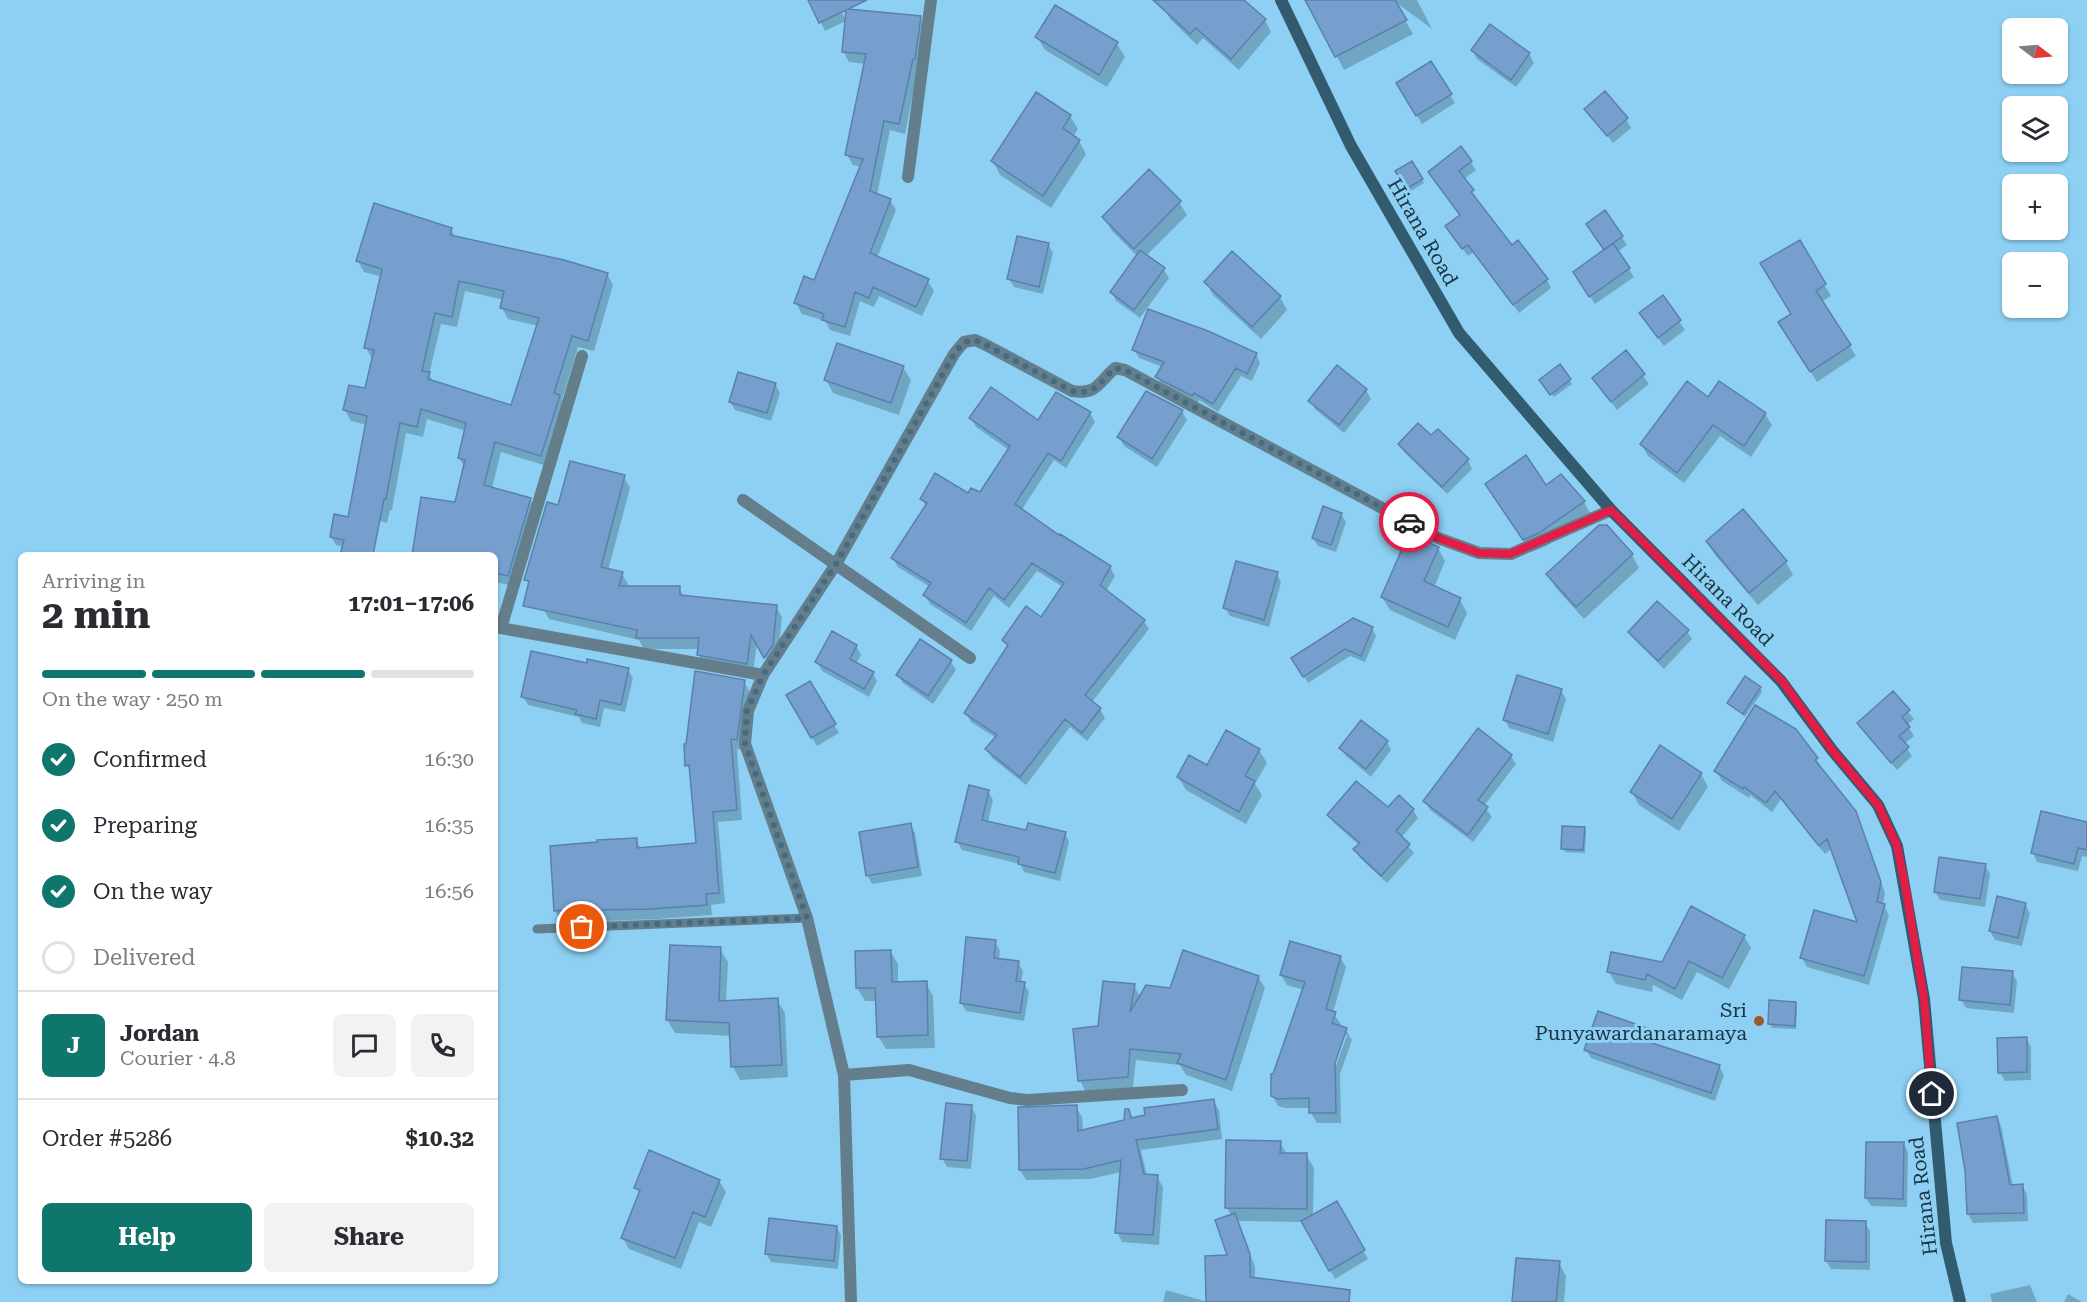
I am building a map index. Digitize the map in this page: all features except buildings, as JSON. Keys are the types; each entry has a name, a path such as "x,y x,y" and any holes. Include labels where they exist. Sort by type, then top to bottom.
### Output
{"street":[{"path":"908,177 931,0"},
{"name":"Hirana Road","path":"1281,0 1351,146 1459,333 1611,510 1782,681 1832,750 1878,805 1897,846 1924,999 1946,1243 1960,1302"},
{"path":"851,1302 844,1075 807,918 745,744 747,711 763,675 836,564 954,354 964,342 975,340 1072,391 1085,393 1093,390 1115,368 1125,370 1438,538 1479,553 1510,554 1611,510"},
{"path":"582,356 498,628 763,675"},
{"path":"743,500 970,658"},
{"path":"844,1075 909,1070 1010,1098 1028,1100 1182,1090"}],"lane":[{"path":"537,929 807,918"}],"way so far":[{"path":"582,927 807,918 745,744 747,711 763,675 836,564 954,354 964,342 975,340 984,344 1072,391 1085,393 1093,390 1115,368 1125,370 1409,522"}],"place":[{"name":"Sri Punyawardanaramaya","path":"1759,1021"}],"route":[{"path":"1409,522 1438,538 1479,553 1510,554 1611,510 1782,681 1832,750 1878,805 1897,846 1924,999 1932,1094"}]}
